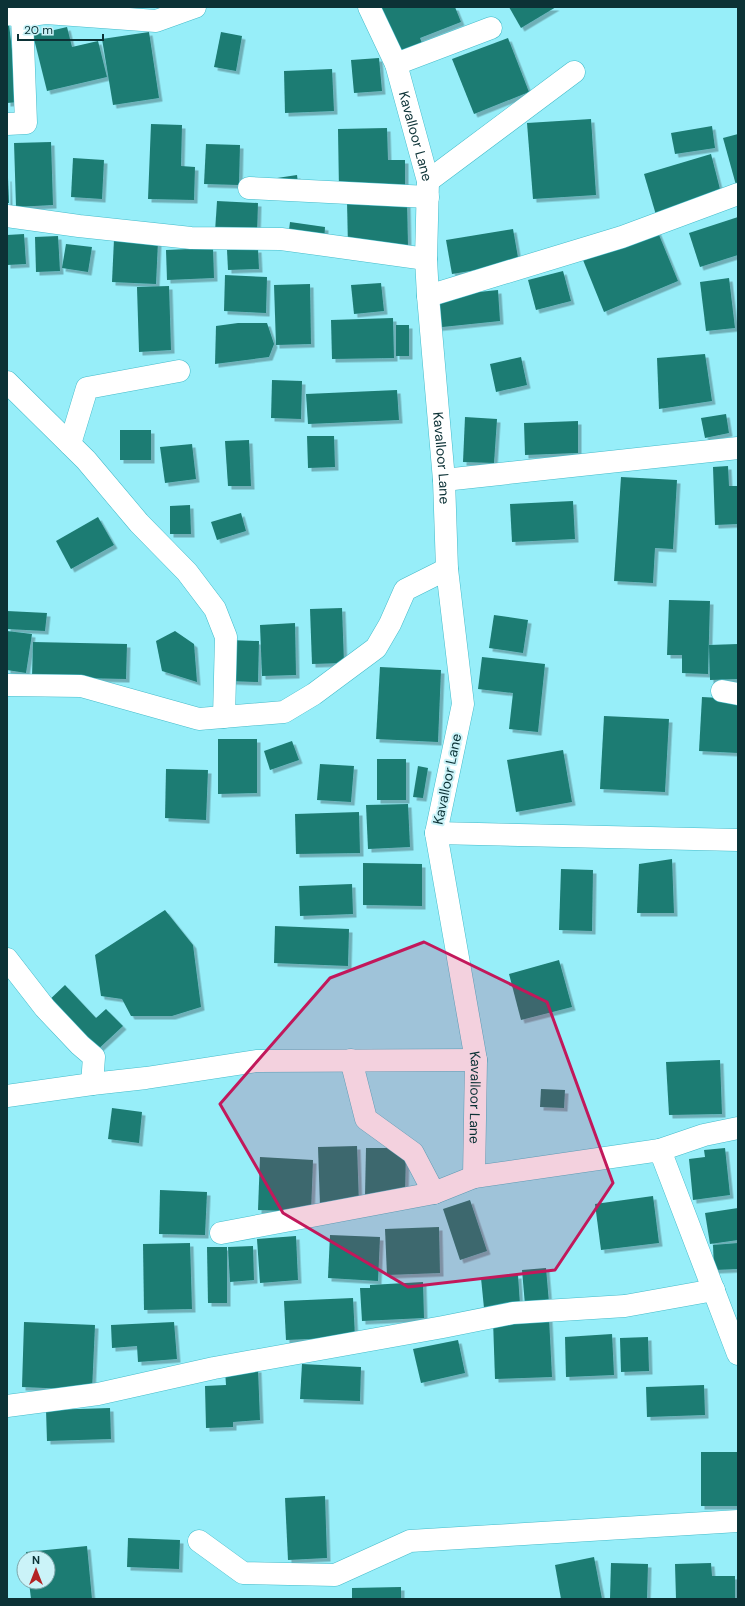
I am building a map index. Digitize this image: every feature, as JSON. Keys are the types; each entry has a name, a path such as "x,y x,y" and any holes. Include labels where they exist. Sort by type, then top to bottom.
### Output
{"street":[{"path":"7,124 26,123 14,15 46,14 156,21 195,7"},
{"name":"Kavalloor Lane","path":"369,7 396,64 428,189 426,259 428,296 444,480 447,569 463,704 436,833 476,1060 474,1176"},
{"path":"396,64 491,28"},
{"path":"249,188 428,189 574,72"},
{"path":"428,296 622,237 738,194"},
{"path":"7,216 79,226 191,238 281,239 426,259"},
{"path":"70,444 87,388 179,371"},
{"path":"7,382 86,460 139,523 187,572 215,609 226,637 224,717"},
{"path":"444,480 738,448"},
{"path":"7,685 81,686 199,719 284,712 314,694 376,648 390,624 405,590 447,569"},
{"path":"436,833 738,840"},
{"path":"7,959 45,1008 80,1046 94,1057 92,1084"},
{"path":"7,1096 146,1078 256,1060 476,1060"},
{"path":"351,1060 366,1119 413,1153 434,1193"},
{"path":"221,1233 434,1193 474,1176 660,1150 704,1135 738,1128"},
{"path":"660,1150 737,1349"},
{"path":"7,1406 98,1394 214,1368 436,1329 513,1313 625,1306 714,1290"},
{"path":"199,1541 243,1573 335,1575 410,1541 738,1521"}],"highlighted area":[{"path":"424,942 547,1002 613,1183 555,1270 408,1287 283,1213 220,1104 330,978"}],"building":[{"path":"381,7 455,7 461,22 420,38 422,43 398,52"},
{"path":"509,7 556,7 521,28"},
{"path":"7,24 9,24 18,102 7,103"},
{"path":"67,27 72,47 98,41 107,77 47,91 33,35"},
{"path":"149,32 159,98 113,105 102,39"},
{"path":"221,32 242,36 236,71 214,67"},
{"path":"508,38 529,92 474,114 452,59"},
{"path":"379,58 382,91 354,93 351,60"},
{"path":"332,69 334,111 285,113 284,71"},
{"path":"591,119 596,195 533,199 527,123"},
{"path":"151,124 182,125 181,166 195,167 194,200 148,199"},
{"path":"712,126 715,148 675,154 671,133"},
{"path":"387,128 388,160 405,160 405,190 339,191 338,129"},
{"path":"738,134 738,185 736,185 723,138"},
{"path":"51,142 53,205 16,207 14,143"},
{"path":"206,144 240,145 239,185 204,184"},
{"path":"711,154 722,197 656,215 644,174"},
{"path":"73,158 104,160 102,199 71,197"},
{"path":"297,175 299,191 279,193 277,178"},
{"path":"8,178 9,203 7,203"},
{"path":"407,200 408,246 348,247 347,201"},
{"path":"217,201 258,203 257,234 215,232"},
{"path":"738,217 738,255 700,267 689,233"},
{"path":"290,222 325,227 324,243 288,238"},
{"path":"513,229 519,263 452,274 446,240"},
{"path":"657,230 678,281 604,312 583,260"},
{"path":"24,234 26,264 7,265 7,235"},
{"path":"58,236 60,271 36,272 35,237"},
{"path":"114,239 158,241 156,284 112,282"},
{"path":"66,244 92,247 88,272 62,268"},
{"path":"213,248 214,278 167,280 166,250"},
{"path":"258,249 259,269 228,270 227,250"},
{"path":"563,271 571,301 536,310 528,280"},
{"path":"225,275 267,277 266,313 224,311"},
{"path":"729,278 735,328 706,331 700,282"},
{"path":"381,283 384,311 354,314 351,285"},
{"path":"310,284 311,344 276,345 274,285"},
{"path":"169,286 171,350 139,352 137,287"},
{"path":"498,290 500,321 433,328 430,297"},
{"path":"393,318 394,358 332,359 331,320"},
{"path":"238,323 267,323 274,344 269,357 215,364 216,326"},
{"path":"396,325 409,325 409,356 396,356"},
{"path":"705,354 712,401 659,409 657,358"},
{"path":"521,357 527,385 496,392 490,364"},
{"path":"272,380 302,381 301,419 271,418"},
{"path":"397,390 399,420 308,424 306,394"},
{"path":"726,414 729,433 705,438 701,418"},
{"path":"465,417 497,419 494,463 463,462"},
{"path":"578,421 578,453 525,455 524,423"},
{"path":"120,430 151,430 151,460 120,460"},
{"path":"307,436 334,436 335,467 308,468"},
{"path":"249,440 251,486 228,486 225,441"},
{"path":"192,444 196,479 165,483 160,447"},
{"path":"728,466 729,486 738,486 738,524 715,525 713,467"},
{"path":"621,477 677,480 673,549 655,548 653,583 614,581"},
{"path":"573,501 575,539 512,542 510,504"},
{"path":"190,505 191,534 170,534 170,506"},
{"path":"241,513 246,531 217,540 211,522"},
{"path":"98,517 114,545 71,569 56,541"},
{"path":"669,600 710,601 708,674 682,673 682,655 667,655"},
{"path":"342,608 344,663 312,664 310,609"},
{"path":"7,611 47,613 45,631 7,629"},
{"path":"494,615 528,620 523,653 489,648"},
{"path":"295,623 296,675 262,676 260,625"},
{"path":"7,631 32,634 26,673 7,670"},
{"path":"175,631 194,644 197,682 162,671 156,641"},
{"path":"229,640 259,641 258,682 228,681"},
{"path":"33,642 127,644 126,679 32,677"},
{"path":"738,644 738,679 710,680 709,645"},
{"path":"482,657 545,664 538,732 509,729 513,693 478,689"},
{"path":"380,667 441,670 438,742 376,739"},
{"path":"702,697 738,699 738,753 699,751"},
{"path":"604,716 669,719 665,792 600,789"},
{"path":"218,739 257,739 257,793 218,794"},
{"path":"292,741 299,760 270,770 264,751"},
{"path":"563,750 572,802 516,812 507,760"},
{"path":"377,759 406,759 406,800 377,800"},
{"path":"320,764 354,766 351,802 317,800"},
{"path":"418,766 428,768 423,798 413,797"},
{"path":"166,769 208,770 206,820 165,818"},
{"path":"408,804 410,847 368,849 366,805"},
{"path":"359,812 360,853 296,854 295,814"},
{"path":"672,859 674,913 637,913 639,864"},
{"path":"363,863 422,864 422,906 363,905"},
{"path":"561,869 593,870 592,931 559,930"},
{"path":"352,884 353,914 300,916 299,886"},
{"path":"165,910 193,945 201,1007 172,1016 131,1016 122,999 101,996 95,955"},
{"path":"275,926 349,929 348,966 274,963"},
{"path":"559,960 572,1007 521,1020 509,974"},
{"path":"65,985 96,1018 106,1009 123,1026 93,1054 45,1004"},
{"path":"720,1060 722,1114 669,1115 666,1062"},
{"path":"541,1089 565,1090 564,1108 540,1107"},
{"path":"112,1108 142,1112 139,1143 108,1139"},
{"path":"357,1146 359,1205 320,1206 318,1147"},
{"path":"366,1148 406,1148 405,1196 365,1196"},
{"path":"725,1148 730,1195 693,1200 689,1159 705,1157 704,1150"},
{"path":"260,1157 313,1160 311,1212 258,1210"},
{"path":"160,1190 207,1192 205,1235 159,1234"},
{"path":"653,1196 659,1243 601,1250 595,1204"},
{"path":"470,1200 487,1251 460,1260 443,1209"},
{"path":"738,1208 738,1240 710,1244 705,1213"},
{"path":"439,1227 440,1273 387,1275 385,1229"},
{"path":"330,1235 380,1237 378,1281 328,1278"},
{"path":"296,1236 298,1280 260,1283 257,1239"},
{"path":"190,1243 192,1309 144,1310 143,1244"},
{"path":"738,1243 738,1269 714,1270 713,1245"},
{"path":"253,1246 254,1280 230,1282 228,1247"},
{"path":"207,1247 227,1247 227,1303 208,1303"},
{"path":"546,1268 549,1303 525,1305 522,1270"},
{"path":"518,1275 520,1305 484,1308 481,1278"},
{"path":"423,1282 424,1318 362,1321 360,1288 370,1288 370,1285"},
{"path":"353,1298 355,1337 286,1340 284,1301"},
{"path":"549,1318 552,1377 495,1379 493,1320"},
{"path":"24,1322 95,1325 92,1390 22,1387"},
{"path":"174,1322 177,1359 138,1362 137,1346 112,1348 111,1325"},
{"path":"612,1334 614,1375 566,1377 565,1337"},
{"path":"648,1337 649,1371 621,1372 620,1338"},
{"path":"458,1340 465,1373 421,1383 413,1349"},
{"path":"302,1364 361,1367 360,1401 300,1399"},
{"path":"258,1369 260,1420 233,1422 233,1427 206,1428 205,1386 226,1385 225,1370"},
{"path":"704,1385 705,1415 647,1417 646,1387"},
{"path":"110,1408 111,1439 47,1441 46,1410"},
{"path":"701,1452 738,1452 738,1506 701,1506"},
{"path":"325,1496 327,1558 288,1560 285,1498"},
{"path":"128,1538 180,1540 179,1569 127,1567"},
{"path":"87,1546 92,1599 31,1599 30,1590 56,1590 56,1550 46,1550"},
{"path":"594,1557 602,1599 561,1599 555,1565"},
{"path":"611,1563 648,1564 647,1599 610,1599"},
{"path":"711,1563 712,1576 735,1576 735,1599 676,1599 675,1564"},
{"path":"401,1587 401,1599 352,1599 352,1588"}]}
